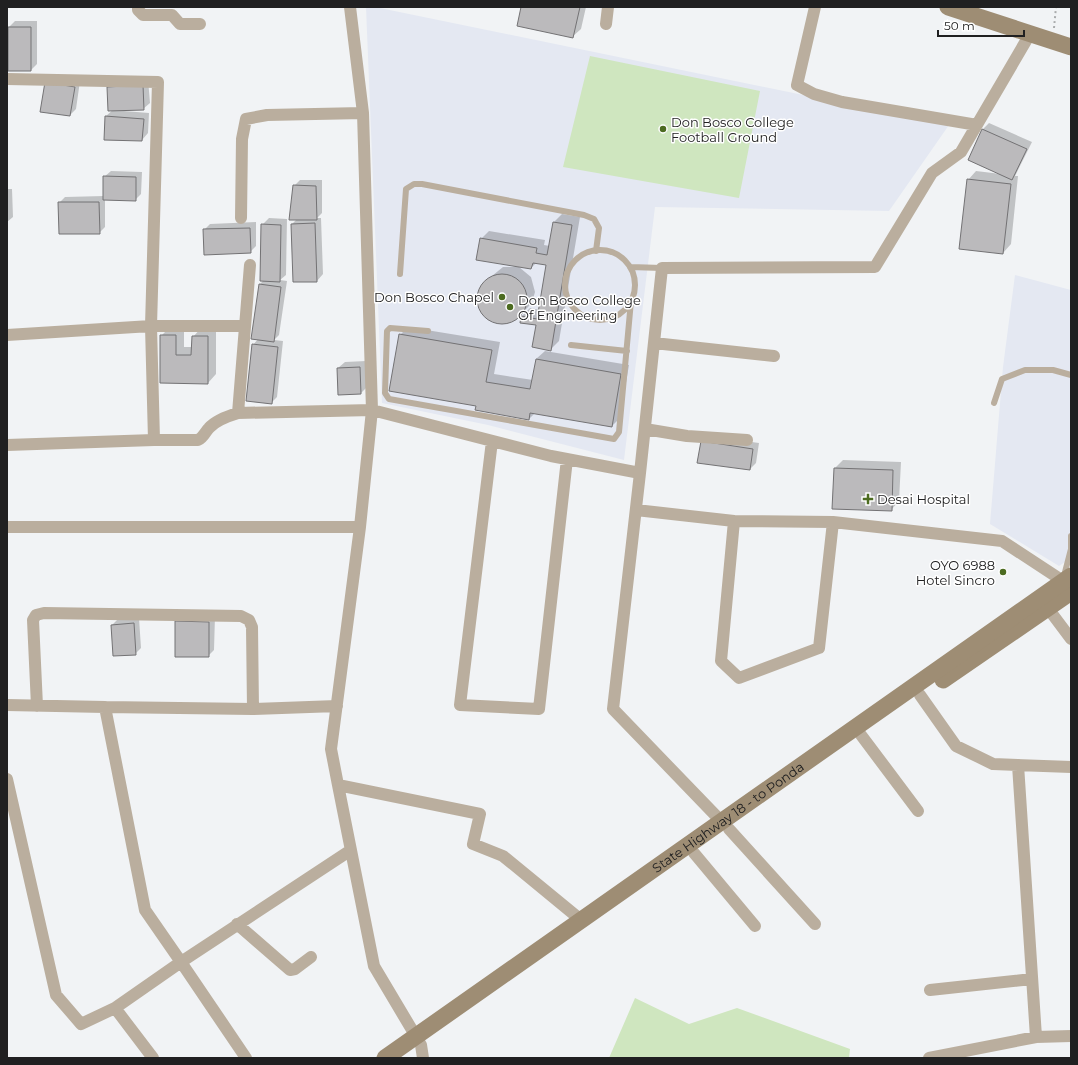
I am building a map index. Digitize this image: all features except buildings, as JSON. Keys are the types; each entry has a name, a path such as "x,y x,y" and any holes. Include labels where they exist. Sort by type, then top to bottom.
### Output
{"main road":[{"path":"959,9 1071,47"},
{"name":"State Highway 18 - to Ponda","path":"385,1058 420,1047 581,920 862,735 920,695 1069,585"},
{"name":"State Highway 18 - to Ponda","path":"403,1058 694,853 725,825 1044,603"}],"street":[{"path":"138,7 138,10 143,15 168,15 172,16 180,24 200,24"},
{"path":"350,7 363,113 372,410 360,527 331,749 374,966 420,1047"},
{"path":"606,24 608,7"},
{"path":"815,7 797,85 814,94 842,102 977,125"},
{"path":"815,924 725,825 613,709 662,268 875,267 932,173 961,152 1030,34"},
{"path":"7,79 158,82 151,326 154,440"},
{"path":"241,218 242,139 246,119 266,115 363,113"},
{"path":"238,413 250,265"},
{"path":"7,335 151,326 244,326"},
{"path":"654,343 774,356"},
{"path":"7,445 198,440 204,435 209,427 217,421 238,413 372,410 567,459 640,473"},
{"path":"645,429 687,436 747,440"},
{"path":"492,441 460,705 540,709 567,459"},
{"path":"636,510 734,521 833,522 1002,540 1069,585"},
{"path":"734,521 721,661 739,678 819,648 833,522"},
{"path":"7,526 360,527"},
{"path":"1044,603 1071,639"},
{"path":"37,706 33,620 36,615 44,613 241,616 249,620 252,627 253,709"},
{"path":"920,695 956,746 993,764 1071,767"},
{"path":"7,705 253,709 337,706"},
{"path":"105,707 145,910 246,1058"},
{"path":"862,735 918,811"},
{"path":"1018,765 1036,1037"},
{"path":"7,779 56,995 81,1024 115,1008 181,962 351,850"},
{"path":"338,785 480,814 473,844 503,856 581,920"},
{"path":"694,853 755,926"},
{"path":"238,924 290,970 295,969 311,958"},
{"path":"930,990 1032,979"},
{"path":"115,1008 153,1058"},
{"path":"929,1058 1036,1037 1071,1036"}],"lane":[{"path":"400,274 406,189 414,184 422,184 584,215 594,220 599,228 596,251"},
{"path":"428,331 390,328 387,331 385,393 390,399 614,439 619,432 632,300 635,290 635,278 630,267 623,258 613,252 596,251 580,256 572,264 566,274 565,286 567,297 573,307 582,315 592,319 604,320 615,316 625,310 632,300"},
{"path":"630,267 662,268"},
{"path":"571,345 627,351"},
{"path":"994,402 1002,379 1025,370 1053,370 1071,375"},
{"path":"1069,585 1071,536"}],"path":[{"path":"1053,41 1056,7"}],"shaded area":[{"name":"Don Bosco College Of Engineering","path":"366,7 375,7 949,125 889,211 655,207 624,460 488,425 382,403"},
{"path":"1015,275 1071,290 1071,558 1059,566 990,524 1003,367"}],"green space":[{"name":"Don Bosco College Football Ground","path":"590,56 760,91 739,198 563,167"},
{"path":"635,998 689,1024 737,1008 850,1049 849,1058 609,1058"}],"place":[{"name":"Don Bosco College Football Ground","path":"663,129"},
{"name":"Don Bosco Chapel","path":"502,297"},
{"name":"Don Bosco College Of Engineering","path":"510,307"},
{"name":"Desai Hospital","path":"868,499"},
{"name":"OYO 6988 Hotel Sincro","path":"1003,572"}]}
